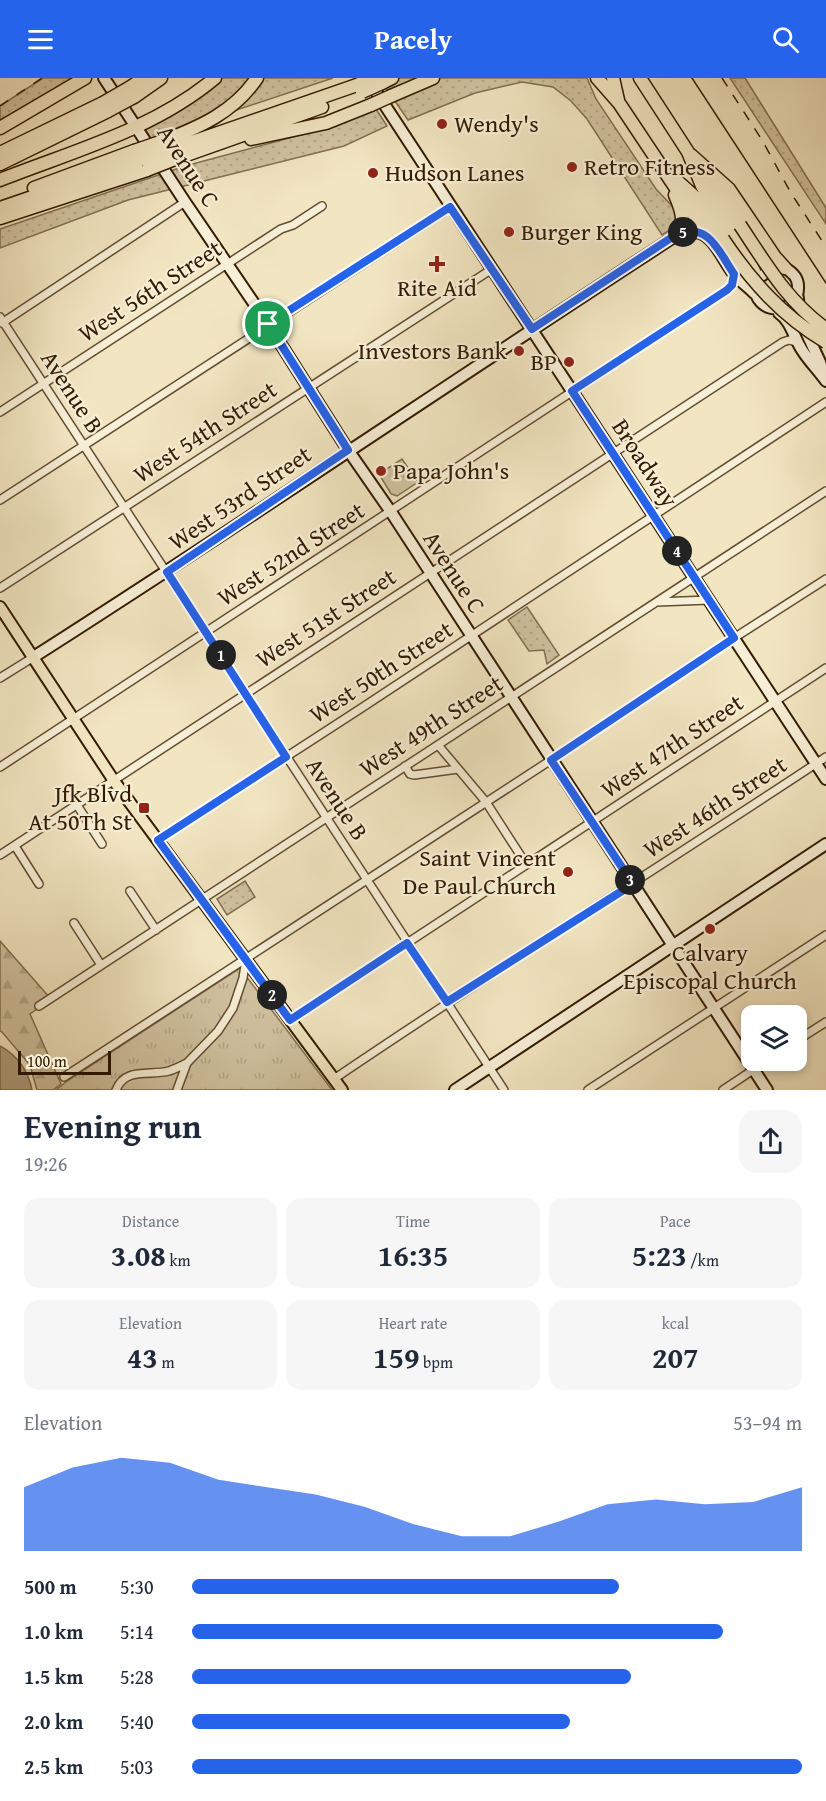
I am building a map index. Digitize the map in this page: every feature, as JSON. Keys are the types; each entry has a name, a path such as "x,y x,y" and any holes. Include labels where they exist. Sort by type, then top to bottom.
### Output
{"highway":[{"path":"0,128 85,78"},
{"path":"131,92 144,78"},
{"path":"0,164 161,78"},
{"path":"0,180 137,126 190,98 215,78"},
{"path":"169,150 238,100 256,78"},
{"path":"0,218 169,150 214,149 326,123 432,78"},
{"path":"597,78 619,103 709,238"},
{"path":"614,78 619,103"},
{"path":"639,80 688,152 712,182 783,289 807,314 826,329"},
{"path":"0,208 372,82"},
{"path":"209,148 372,82"},
{"path":"0,153 106,107"},
{"path":"688,152 702,186 743,249 754,271 754,287"},
{"path":"688,152 729,189 780,268"},
{"path":"0,186 48,166 67,155"},
{"path":"0,203 45,184 140,160"},
{"path":"664,169 702,186"},
{"path":"664,169 682,214 682,224 677,234"},
{"path":"664,169 695,197 748,275 765,295 795,322 826,342"},
{"path":"743,249 760,265 780,268"}],"main road":[{"path":"0,607 114,781 342,1090"}],"street":[{"name":"Avenue C","path":"104,78 268,324 741,1050"},
{"name":"Broadway","path":"372,82 450,207 826,779"},
{"path":"1,321 185,202"},
{"name":"West 56th Street","path":"0,412 281,229 293,225 322,206"},
{"path":"0,500 450,207"},
{"path":"677,234 693,231 701,232 709,238 734,274 754,287 762,304 786,319 796,342 825,380"},
{"name":"West 53rd Street","path":"0,678 167,572 677,234"},
{"path":"754,287 761,274 780,268 795,277 798,291 797,313 820,362 825,380"},
{"name":"West 54th Street","path":"0,588 492,269"},
{"name":"West 52nd Street","path":"0,767 727,290 732,285 734,274"},
{"path":"771,308 786,307 794,301 798,291"},
{"name":"Avenue B","path":"1,321 504,1090"},
{"name":"West 51st Street","path":"0,855 783,342 789,340 796,342"},
{"name":"West 50th Street","path":"158,840 471,637 826,402"},
{"name":"West 49th Street","path":"39,1006 826,491"},
{"path":"64,1077 734,638 822,584 826,579"},
{"path":"655,603 709,600"},
{"name":"West 47th Street","path":"290,1020 826,668"},
{"path":"438,745 486,802 526,864"},
{"name":"West 46th Street","path":"334,1079 447,1002 633,884 826,757"},
{"path":"405,766 410,774 414,775 458,769"},
{"path":"77,805 102,843"},
{"path":"454,1090 826,844"},
{"path":"15,846 39,884"},
{"path":"130,891 156,930"},
{"path":"74,923 102,965"},
{"path":"588,1090 826,935"},
{"path":"116,1090 119,1083 129,1075 168,1071 187,1063 226,1020 238,994 246,959"},
{"path":"807,1034 826,1022"},
{"path":"177,1090 187,1063"},
{"path":"723,1090 752,1071"},
{"name":"Avenue C","path":"755,1071 767,1090"}],"green space":[{"path":"43,78 77,78 0,125 0,106"},
{"path":"220,78 333,78 149,139 145,128"},
{"path":"379,78 587,78 596,99 656,189 674,208 678,221 673,228 662,235 587,119 571,101 553,87 522,82 475,93 408,120"},
{"path":"730,78 745,78 826,208 826,224"},
{"path":"376,109 387,126 344,146 128,200 0,248 0,229 185,166 338,125"},
{"path":"402,459 418,482 397,496 391,494 379,474"},
{"path":"527,607 559,655 547,664 544,650 529,651 508,620"},
{"path":"245,881 255,897 227,915 217,899"},
{"path":"0,941 51,999 30,1014 61,1084 53,1090 37,1090 30,1065 0,1031"},
{"path":"240,968 332,1090 56,1090 67,1081"}],"shaded area":[{"path":"0,1046 21,1064 32,1090 0,1090"}],"tram line":[{"path":"692,78 826,283"}],"railway":[{"path":"0,106 42,78"},
{"path":"722,78 826,247"}],"place":[{"name":"Wendy's","path":"442,124"},
{"name":"Retro Fitness","path":"572,167"},
{"name":"Hudson Lanes","path":"373,173"},
{"name":"Burger King","path":"509,232"},
{"name":"Rite Aid","path":"437,264"},
{"name":"Investors Bank","path":"519,351"},
{"name":"BP","path":"569,362"},
{"name":"Papa John's","path":"381,471"},
{"name":"Jfk Blvd At 50Th St","path":"144,808"},
{"name":"Saint Vincent De Paul Church","path":"568,872"},
{"name":"Calvary Episcopal Church","path":"710,929"}],"route":[{"path":"450,207 532,329 685,231 701,232 709,238 734,274 732,285 727,290 572,391 734,638 551,760 633,884 447,1002 407,943 290,1020 158,840 286,757 167,572 348,450 268,324 450,207"}]}
